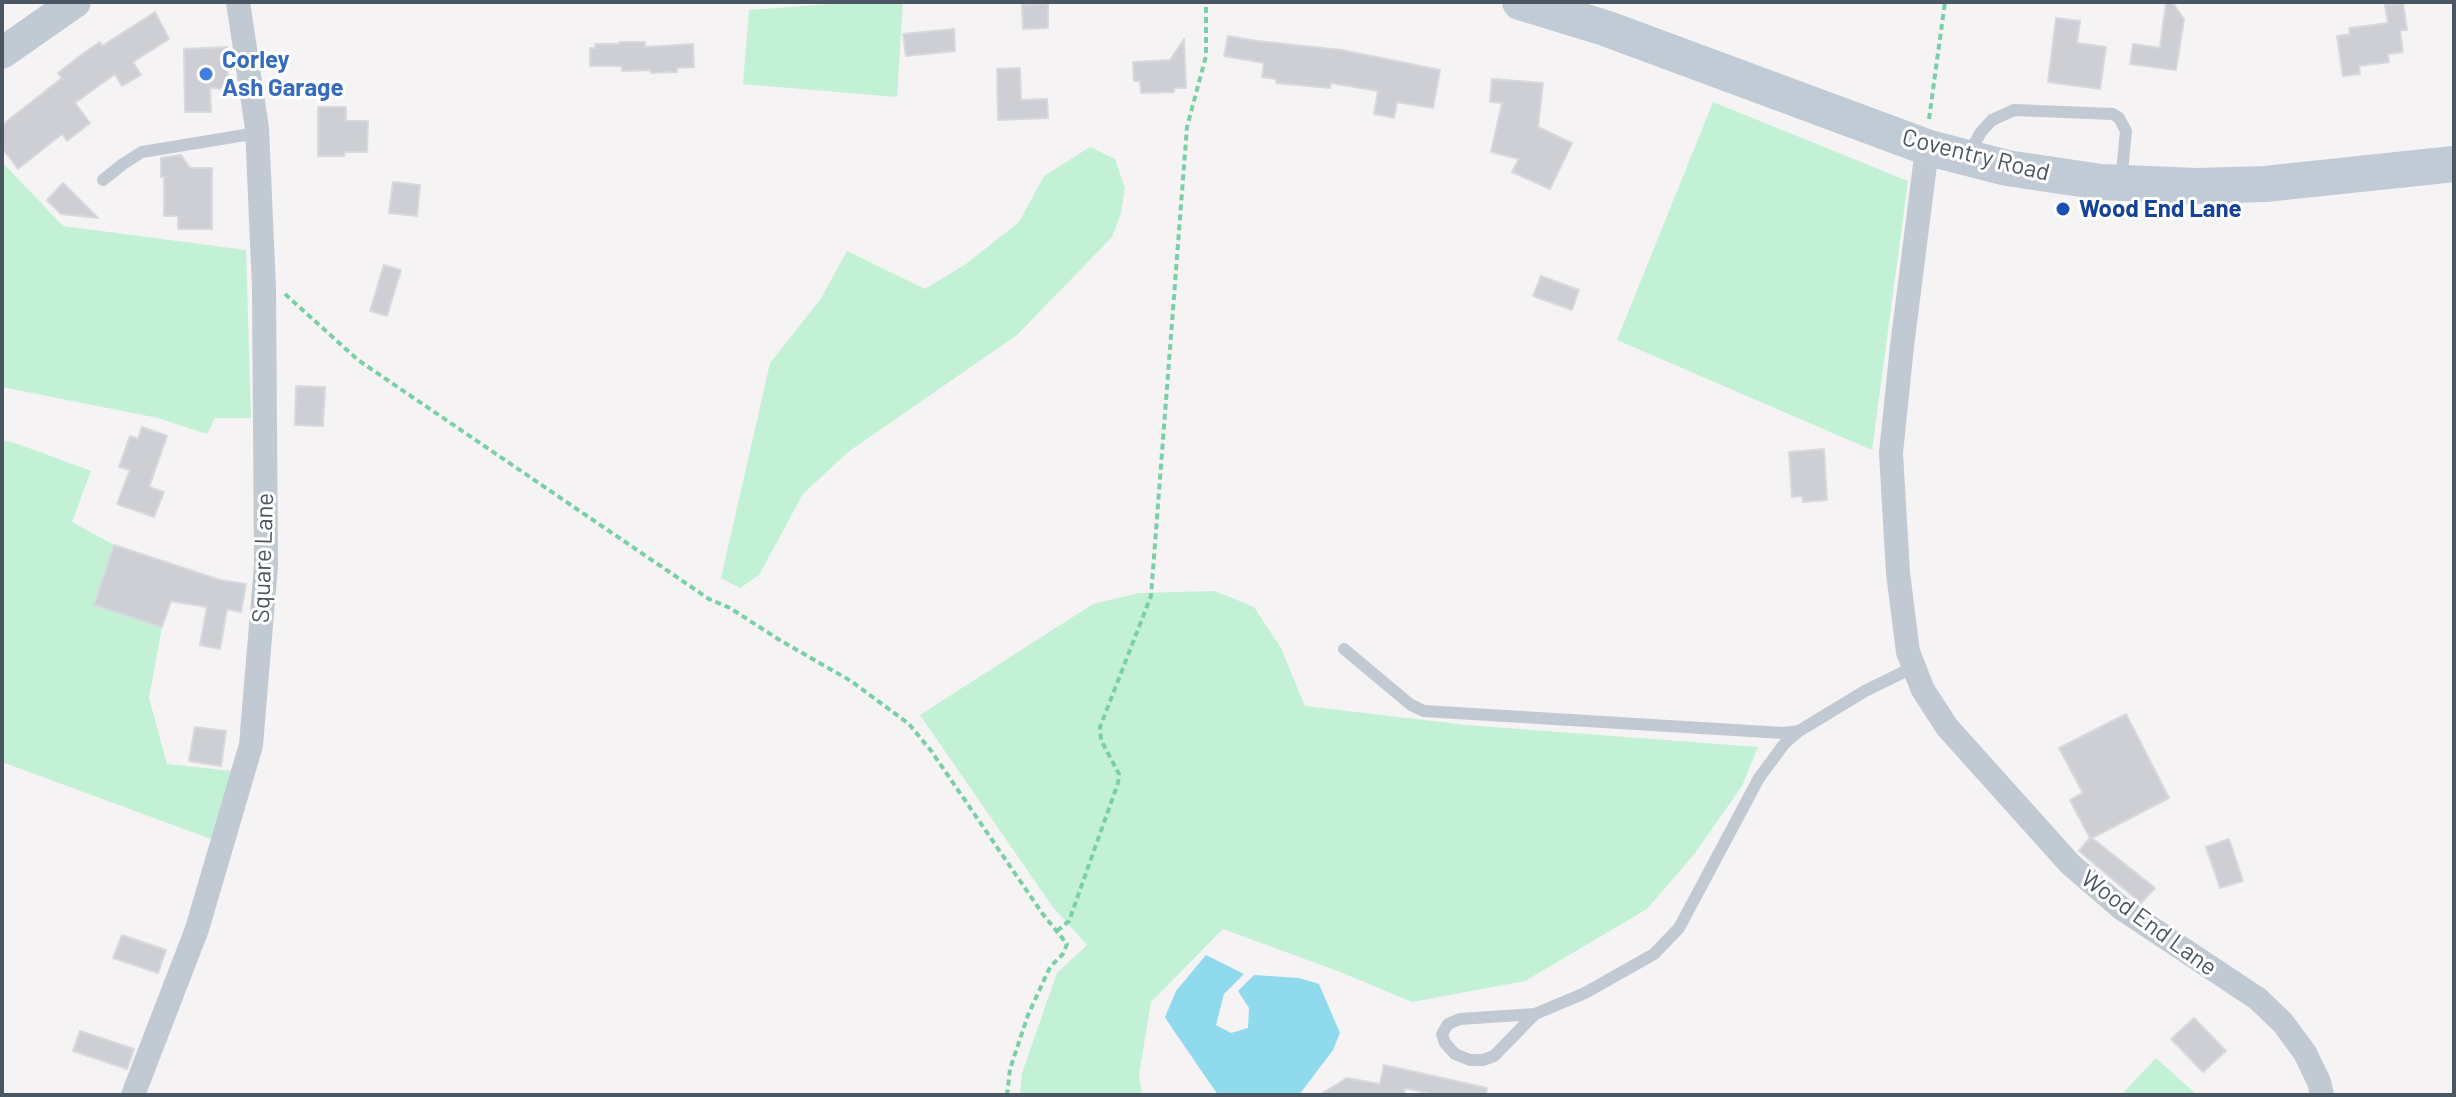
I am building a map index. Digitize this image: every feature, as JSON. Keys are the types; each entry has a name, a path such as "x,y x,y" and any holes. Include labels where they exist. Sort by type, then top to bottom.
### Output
{"main road":[{"name":"Coventry Road","path":"1520,2 1605,28 1925,147 2007,168 2121,183 2197,186 2265,184 2454,164"}],"street":[{"path":"2,53 75,2"},
{"name":"Square Lane","path":"133,1095 197,929 251,745 266,565 264,288 257,133 238,2"},
{"name":"Wood End Lane","path":"1925,147 1891,453 1898,573 1908,652 1923,690 1947,727 2070,864 2121,908 2258,999 2283,1023 2305,1053 2322,1095"}],"lane":[{"path":"1967,158 1981,132 1992,120 2014,110 2113,114 2126,131 2121,183"},
{"path":"103,180 142,152 257,133"},
{"path":"1344,649 1411,705 1424,711 1783,733 1799,731"},
{"path":"1535,1014 1494,1056 1483,1060 1470,1060 1455,1054 1442,1034 1448,1024 1460,1019 1535,1014 1585,993 1636,966 1668,942 1706,881 1759,778 1779,750 1799,731 1865,691 1914,667"}],"path":[{"path":"1057,931 1069,921 1118,783 1119,774 1101,740 1100,727 1151,596 1187,127 1206,56 1206,2"},
{"path":"1925,147 1945,2"},
{"path":"264,288 281,291 358,360 709,599 730,608 851,681 909,724 1067,944 1063,954 1050,967 1028,1015 1010,1069 1007,1095"}],"green space":[{"path":"903,2 897,97 743,84 749,10"},
{"path":"1713,102 1908,181 1872,450 1617,340"},
{"path":"1090,147 1115,159 1125,188 1121,213 1112,237 1017,335 848,452 803,494 759,575 740,588 721,578 770,363 820,300 847,251 925,289 966,264 1019,222 1044,176"},
{"path":"2,162 63,226 246,250 251,418 215,418 207,434 158,418 2,387"},
{"path":"2,440 91,471 72,522 114,545 94,605 162,627 149,698 167,764 232,771 211,839 2,762"},
{"path":"1215,591 1254,607 1281,648 1305,706 1466,725 1758,747 1742,786 1695,853 1647,909 1525,981 1412,1002 1223,929 1151,1002 1139,1075 1142,1095 1020,1095 1022,1073 1057,973 1087,945 1052,906 920,715 1093,604 1139,593"},
{"path":"2156,1058 2197,1095 2121,1095"}],"water":[{"path":"1206,955 1244,974 1224,994 1216,1025 1231,1033 1248,1028 1249,1008 1238,991 1254,975 1299,978 1319,984 1340,1033 1333,1050 1299,1095 1218,1095 1172,1028 1165,1017 1176,991"}],"building":[{"path":"2166,2 2172,2 2184,19 2176,70 2130,64 2133,44 2160,48"},
{"path":"2403,3 2407,30 2400,30 2403,52 2388,54 2389,62 2359,66 2360,74 2343,76 2337,36 2350,34 2349,28 2388,23 2385,5"},
{"path":"1048,4 1048,28 1023,29 1022,5"},
{"path":"155,12 169,39 133,62 141,75 122,86 115,74 75,103 90,123 67,141 62,134 18,169 2,148 2,125 62,78 58,73 85,52 100,42 102,46"},
{"path":"2056,18 2080,21 2077,43 2106,47 2100,89 2048,82"},
{"path":"954,29 955,51 906,56 903,34"},
{"path":"1228,36 1342,50 1440,70 1433,108 1397,102 1394,118 1374,114 1378,91 1331,83 1330,88 1276,83 1276,79 1262,77 1264,63 1224,56"},
{"path":"1184,39 1186,88 1174,88 1174,92 1141,93 1140,81 1134,81 1133,62 1170,60"},
{"path":"645,42 645,47 693,44 694,67 677,68 677,72 651,73 651,70 622,71 622,66 590,66 590,48 596,48 595,44"},
{"name":"Corley Ash Garage","path":"227,47 228,89 210,88 211,112 185,112 184,49"},
{"path":"1020,68 1021,100 1047,99 1048,118 998,120 997,69"},
{"path":"1492,79 1543,83 1538,127 1572,143 1550,189 1512,172 1519,159 1491,152 1502,103 1490,102"},
{"path":"318,107 346,107 346,121 368,121 367,152 318,156"},
{"path":"181,155 190,168 212,168 212,229 178,229 178,216 164,216 161,158"},
{"path":"393,182 420,185 417,216 389,213"},
{"path":"63,183 98,218 61,214 47,200"},
{"path":"384,265 401,270 387,316 370,311"},
{"path":"1541,276 1579,290 1572,310 1533,296"},
{"path":"296,386 325,387 323,426 295,425"},
{"path":"142,427 167,436 149,487 164,492 154,517 117,504 130,470 119,467 130,436 138,439"},
{"path":"1824,449 1827,500 1803,502 1802,496 1792,497 1789,452"},
{"path":"114,545 220,580 246,584 241,612 227,609 220,649 200,645 207,607 171,601 162,627 94,605"},
{"path":"2126,714 2169,798 2092,838 2155,888 2141,903 2079,851 2090,838 2070,800 2083,793 2059,748"},
{"path":"195,727 226,731 221,766 189,761"},
{"path":"2229,839 2243,881 2220,888 2206,847"},
{"path":"122,935 166,950 158,973 113,958"},
{"path":"2194,1018 2226,1051 2203,1072 2171,1039"},
{"path":"80,1031 134,1049 127,1069 73,1051"},
{"path":"1384,1065 1487,1088 1486,1095 1435,1095 1405,1088 1404,1095 1319,1095 1347,1078 1380,1084"}],"place":[{"name":"Corley Ash Garage","path":"206,74"},
{"name":"Wood End Lane","path":"2063,209"}]}
